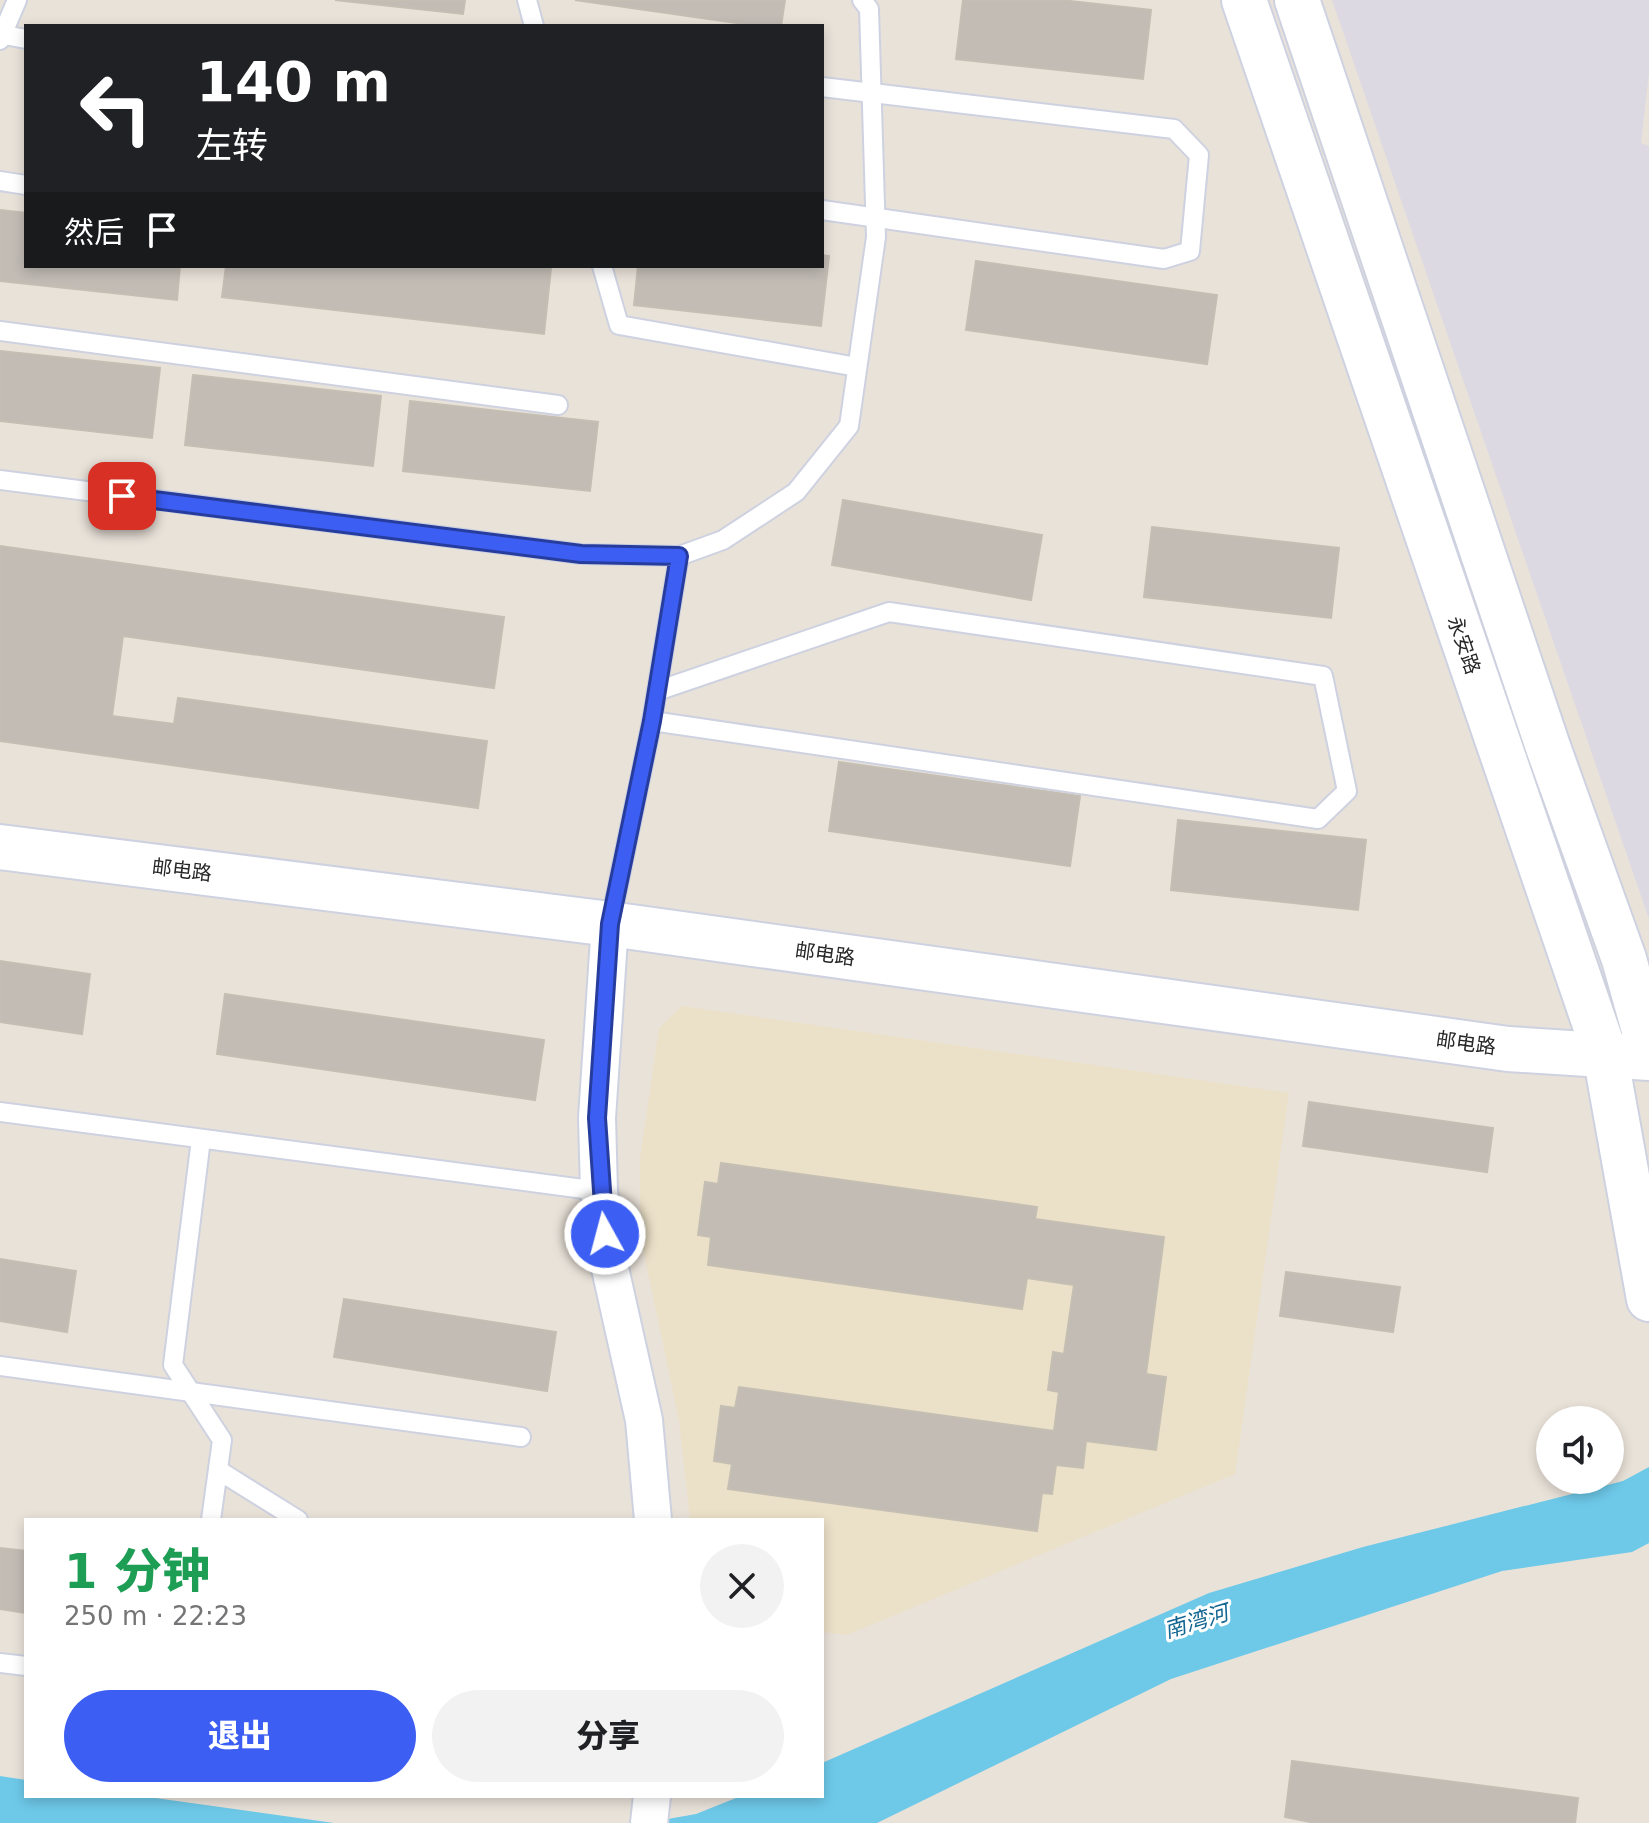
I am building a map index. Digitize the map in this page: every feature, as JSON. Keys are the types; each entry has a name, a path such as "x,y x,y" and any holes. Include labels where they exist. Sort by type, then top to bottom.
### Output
{"street":[{"name":"永安路","path":"1244,0 1605,1054 1649,1299"},
{"path":"1297,0 1548,747 1624,959 1649,1048"},
{"name":"邮电路","path":"0,847 610,924 1508,1049 1649,1058"},
{"path":"610,924 597,1118 599,1191 607,1255 644,1420 653,1518"},
{"path":"649,1823 652,1798"}],"lane":[{"path":"17,0 1,37 24,39"},
{"path":"527,0 533,24"},
{"path":"0,480 581,554 679,556 723,540 796,492 849,426 876,218 869,9 862,0"},
{"path":"824,87 1174,129 1199,155 1190,251 1164,259 824,210"},
{"path":"0,181 24,185"},
{"path":"603,268 619,325 857,367"},
{"path":"0,331 558,405"},
{"path":"610,924 652,721 679,556"},
{"path":"652,721 1318,819 1347,791 1323,676 889,612 657,691"},
{"path":"0,1112 599,1191"},
{"path":"201,1139 173,1365 222,1440 211,1518"},
{"path":"0,1366 189,1389 521,1437"},
{"path":"218,1470 295,1518"},
{"path":"0,1663 24,1666"}],"shaded area":[{"path":"1332,0 1649,0 1649,73 1641,143 1649,146 1649,919"},
{"path":"682,1006 1289,1093 1235,1474 847,1635 824,1632 824,1518 690,1518 679,1421 640,1234 640,1158 659,1028"}],"water":[{"name":"南湾河","path":"1649,1467 1649,1543 1632,1552 1502,1571 1171,1679 877,1823 645,1823 696,1814 736,1798 824,1798 824,1762 1209,1593 1363,1547 1572,1494 1624,1494 1624,1480"},
{"path":"0,1776 24,1780 24,1798 155,1798 334,1823 0,1823"}],"building":[{"path":"335,0 465,0 463,14"},
{"path":"575,0 785,0 781,24 744,24"},
{"path":"963,0 1061,0 1151,10 1143,79 956,59"},
{"path":"0,210 24,213 24,268 180,268 177,300 0,281"},
{"path":"824,255 829,256 821,326 634,305 638,268 824,268"},
{"path":"976,261 1217,295 1207,364 966,330"},
{"path":"226,268 551,268 544,334 222,297"},
{"path":"0,351 160,368 152,438 0,421"},
{"path":"193,375 381,396 373,466 185,445"},
{"path":"410,401 598,422 590,491 403,471"},
{"path":"843,500 1042,535 1031,600 832,565"},
{"path":"1152,527 1339,548 1331,618 1144,597"},
{"path":"0,546 504,617 494,688 123,636 112,716 174,724 178,698 487,741 478,808 0,741"},
{"path":"839,762 1080,796 1070,866 829,831"},
{"path":"1178,820 1366,840 1358,910 1171,890"},
{"path":"0,961 90,974 82,1034 0,1022"},
{"path":"225,994 544,1040 535,1100 217,1054"},
{"path":"1309,1102 1493,1128 1487,1172 1303,1146"},
{"path":"721,1163 1037,1207 1035,1219 1164,1237 1146,1374 1166,1377 1156,1450 1086,1441 1083,1468 1056,1465 1052,1494 1042,1493 1037,1531 728,1489 732,1464 714,1461 721,1406 735,1408 739,1387 1054,1431 1059,1392 1048,1390 1053,1352 1064,1354 1074,1285 1027,1278 1022,1309 708,1265 711,1237 698,1235 705,1182 718,1184"},
{"path":"0,1259 76,1271 67,1332 0,1321"},
{"path":"1286,1272 1400,1287 1393,1332 1280,1316"},
{"path":"344,1299 556,1332 547,1391 334,1357"},
{"path":"0,1548 24,1551 24,1613 0,1609"},
{"path":"1292,1761 1578,1798 1575,1823 1315,1823 1285,1817"}],"route":[{"path":"122,496 581,554 679,556 652,721 610,924 597,1118 599,1191 605,1234"}]}
